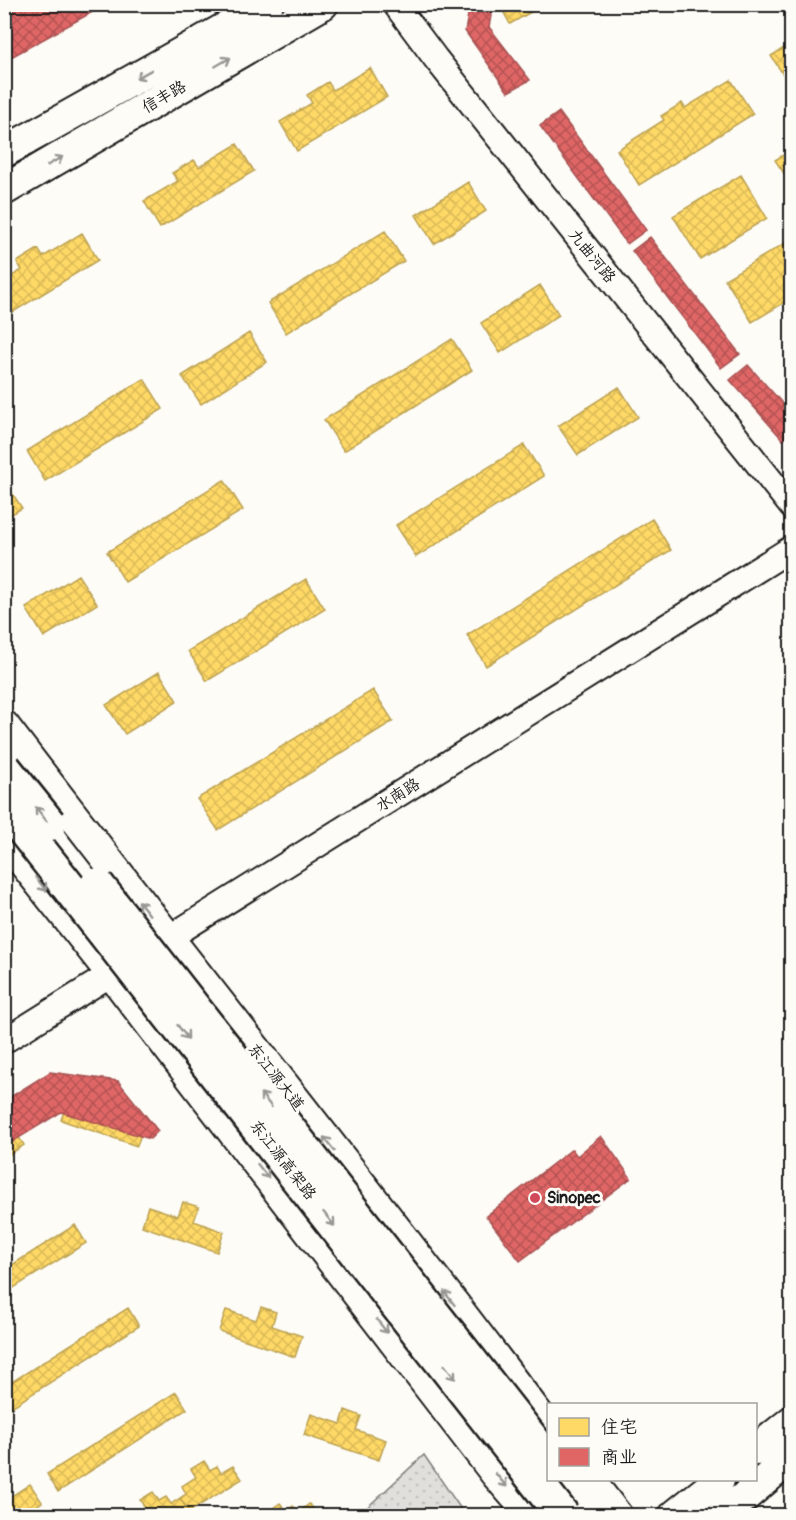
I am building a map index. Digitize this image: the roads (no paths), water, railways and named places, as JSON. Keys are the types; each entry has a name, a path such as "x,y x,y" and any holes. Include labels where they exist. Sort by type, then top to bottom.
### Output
{"highway":[{"name":"东江源高架路","path":"4,768 547,1457"},
{"name":"东江源高架路","path":"4,805 563,1515"},
{"path":"566,1481 592,1515"}],"main road":[{"name":"信丰路","path":"4,152 268,4"},
{"name":"信丰路","path":"4,190 323,4"},
{"name":"东江源大道","path":"4,726 547,1425"},
{"path":"4,838 111,973 489,1465 532,1515"},
{"path":"757,1449 792,1421"},
{"path":"722,1515 792,1457"},
{"path":"591,1481 617,1515"},
{"path":"674,1515 716,1481"}],"street":[{"name":"九曲河路","path":"396,4 435,59 792,507"},
{"name":"水南路","path":"4,1041 792,548"}],"place":[{"name":"Sinopec","path":"535,1198"}]}
